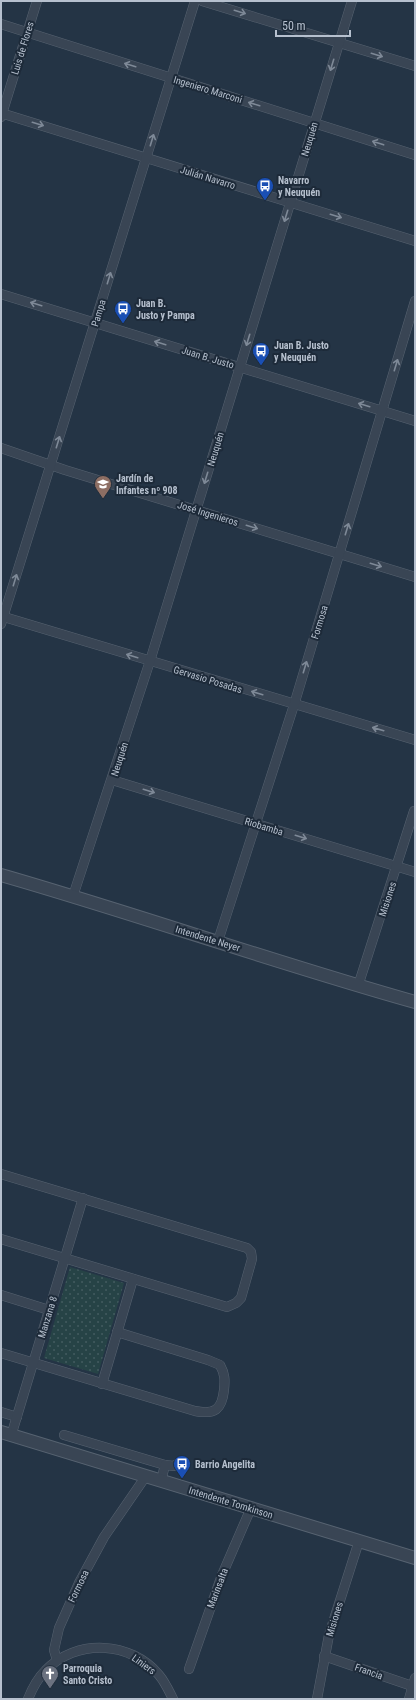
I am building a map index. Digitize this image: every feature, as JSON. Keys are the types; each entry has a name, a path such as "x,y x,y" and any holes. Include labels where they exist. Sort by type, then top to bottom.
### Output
{"street":[{"name":"Luis de Flores","path":"1,114 37,1"},
{"name":"Pampa","path":"2,619 195,1"},
{"path":"202,1 415,66"},
{"name":"Neuquén","path":"73,896 150,661 352,1"},
{"name":"Ingeniero Marconi","path":"1,24 415,155"},
{"name":"Julián Navarro","path":"1,114 415,241"},
{"name":"Juan B. Justo","path":"1,294 415,421"},
{"name":"Formosa","path":"218,941 294,705 415,301"},
{"name":"José Ingenieros","path":"1,448 50,465 415,577"},
{"name":"Gervasio Posadas","path":"2,619 150,661 415,740"},
{"name":"Riobamba","path":"112,780 415,872"},
{"name":"Misiones","path":"358,986 414,811"},
{"name":"Intendente Neyer","path":"1,875 218,941 358,986 415,1002"},
{"path":"1,1174 248,1248 251,1252 252,1259 241,1298 236,1303 227,1307 1,1239"},
{"name":"Manzana 8","path":"6,1434 17,1417 83,1198"},
{"path":"102,1384 133,1279"},
{"path":"1,1295 50,1310"},
{"path":"1,1353 205,1414 218,1408 223,1398 225,1378 220,1366 208,1360 117,1332"},
{"path":"1,1412 17,1417"},
{"name":"Intendente Tomkinson","path":"6,1434 415,1558"},
{"path":"64,1435 164,1465 174,1466 177,1464"},
{"path":"161,1481 164,1465"},
{"name":"Formosa","path":"57,1660 54,1650 59,1628 79,1583 104,1537 146,1476"},
{"name":"Marinsalta","path":"189,1669 222,1575 251,1508"},
{"name":"Misiones","path":"317,1699 329,1635 359,1541"},
{"name":"Liniers","path":"57,1660 70,1653 97,1647 125,1651 138,1657 149,1665 167,1687 173,1699"},
{"name":"Francia","path":"324,1656 414,1683"},
{"path":"28,1699 35,1684 45,1671 57,1660"},
{"path":"409,1699 414,1683"}],"green space":[{"path":"70,1267 124,1283 98,1374 44,1358"}],"place":[{"name":"Navarro y Neuquén","path":"265,201"},
{"name":"Juan B. Justo y Pampa","path":"123,324"},
{"name":"Juan B. Justo y Neuquén","path":"261,366"},
{"name":"Jardín de Infantes nº 908","path":"103,499"},
{"name":"Barrio Angelita","path":"182,1479"},
{"name":"Parroquia Santo Cristo","path":"50,1689"}]}
